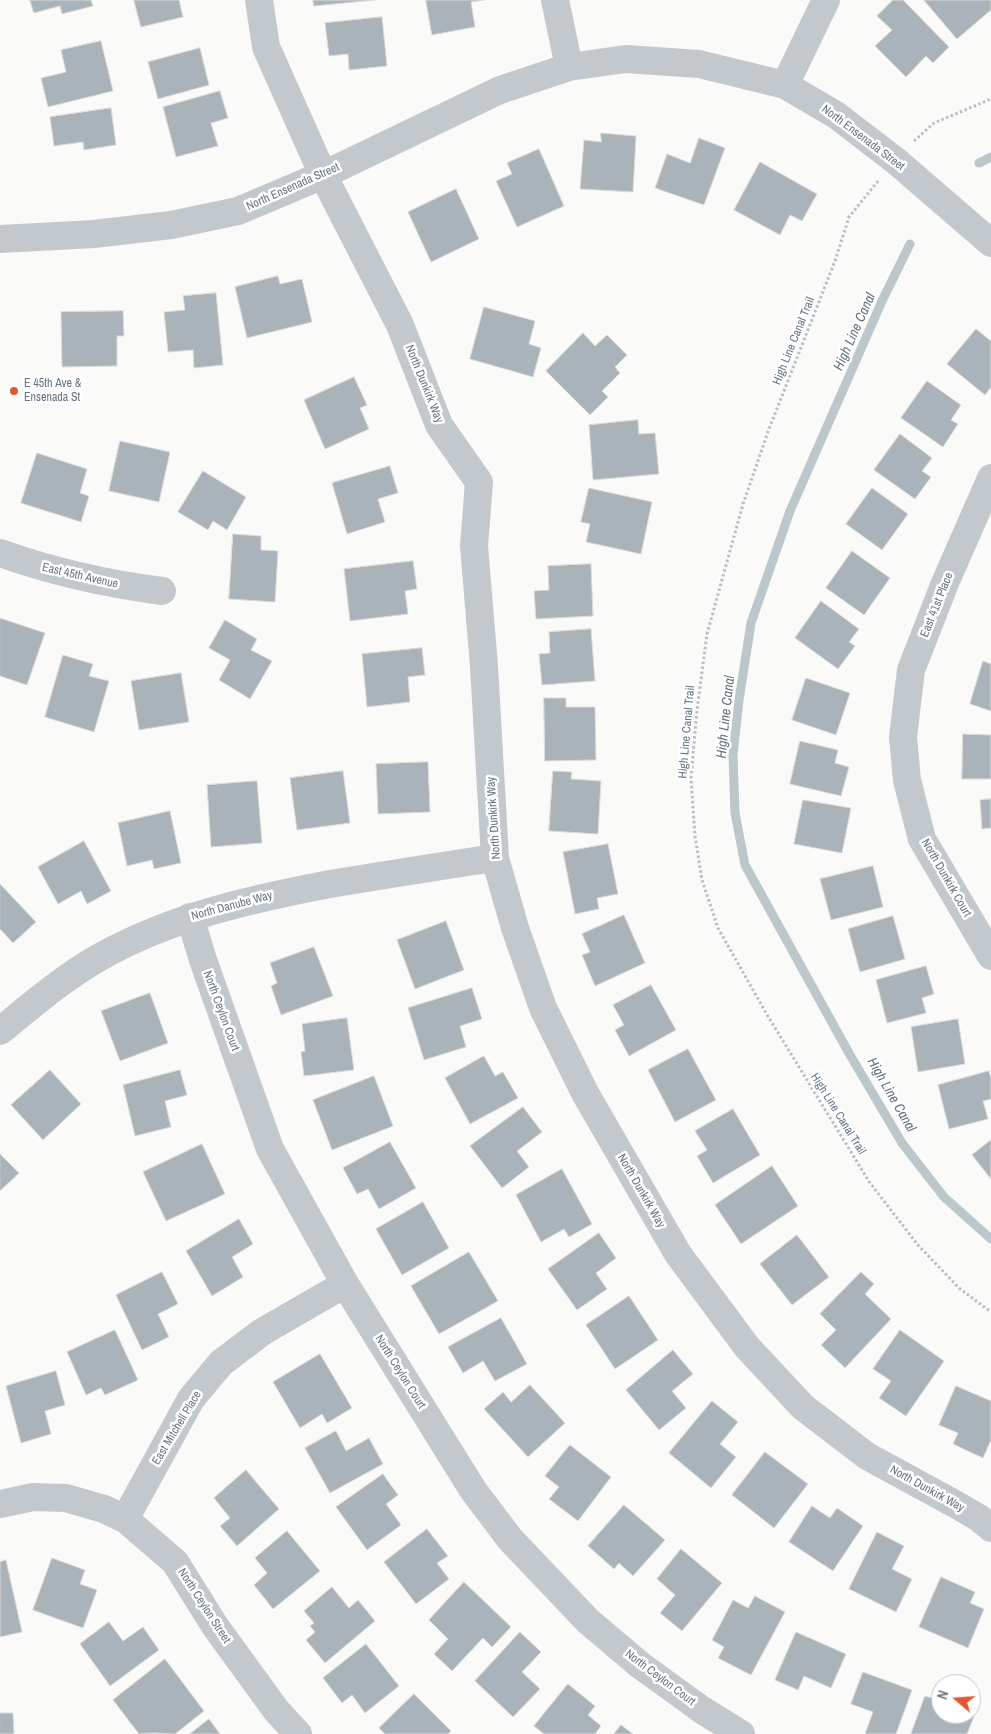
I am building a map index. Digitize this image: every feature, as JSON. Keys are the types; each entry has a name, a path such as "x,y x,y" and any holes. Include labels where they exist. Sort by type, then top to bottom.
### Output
{"street":[{"name":"North Dunkirk Way","path":"259,0 266,46 323,175 400,325 439,425 479,482 474,546 484,666 495,858 543,1008 585,1092 678,1254 747,1347 803,1407 866,1456 955,1504 979,1518 991,1528"},
{"path":"555,0 569,67"},
{"path":"785,85 826,0"},
{"name":"North Ensenada Street","path":"0,239 94,234 171,225 238,211 323,175 500,90 569,67 626,59 699,64 785,85 836,115 907,171 988,240"},
{"name":"East 41st Place","path":"903,737 911,670 945,583 991,478"},
{"name":"East 45th Avenue","path":"0,553 81,578 162,591"},
{"name":"North Dunkirk Court","path":"903,737 907,780 922,838 991,956"},
{"name":"North Danube Way","path":"0,1032 60,982 100,957 149,932 190,917 269,896 386,874 495,858"},
{"name":"North Ceylon Court","path":"190,917 203,960 270,1148 345,1284 472,1490 510,1539 588,1621 640,1665 702,1710 741,1734"},
{"name":"East Mitchell Place","path":"125,1519 191,1399 220,1363 262,1332 345,1284"},
{"name":"North Ceylon Street","path":"0,1504 33,1497 66,1498 104,1509 125,1519 175,1562 215,1626 276,1710 298,1734"}],"path":[{"path":"912,143 934,123 991,99"},
{"name":"High Line Canal Trail","path":"876,183 849,217 835,261 769,429 743,504 707,634 696,710 691,778 695,836 702,880 718,928 766,1013 870,1183 918,1245 959,1288 991,1312"}],"building":[{"path":"30,0 91,0 93,6 62,14 60,6 34,13"},
{"path":"134,0 179,0 183,17 141,27"},
{"path":"313,0 375,0 314,6"},
{"path":"426,0 484,0 471,2 475,27 432,35"},
{"path":"893,0 903,0 949,47 933,63 926,56 906,77 875,46 892,30 877,16"},
{"path":"924,0 991,0 991,10 957,39"},
{"path":"382,17 387,66 349,70 348,54 329,56 325,23"},
{"path":"101,41 113,91 48,107 41,78 66,72 61,50"},
{"path":"200,48 209,85 158,99 148,62"},
{"path":"220,91 228,118 211,123 218,146 176,157 163,107"},
{"path":"111,108 116,145 84,150 83,142 54,146 50,117"},
{"path":"601,133 636,136 633,192 580,189 584,140 601,142"},
{"path":"699,138 725,148 704,205 655,188 667,154 690,163"},
{"path":"539,149 564,206 517,227 496,181 512,174 507,163"},
{"path":"760,162 817,194 802,221 790,215 780,235 734,210"},
{"path":"456,189 479,239 431,262 408,212"},
{"path":"278,276 280,284 302,279 312,322 247,338 235,287"},
{"path":"216,293 223,365 194,368 193,350 168,352 164,312 185,310 183,296"},
{"path":"484,307 535,321 529,344 541,348 533,377 470,359"},
{"path":"123,311 124,336 117,336 117,366 62,367 61,312"},
{"path":"976,329 991,341 991,387 985,395 947,364"},
{"path":"583,333 595,346 607,335 627,355 615,367 620,373 602,391 608,397 590,415 546,371"},
{"path":"354,377 367,405 360,408 369,429 325,449 304,400"},
{"path":"927,381 961,405 951,420 958,424 943,447 901,418"},
{"path":"638,420 639,434 655,433 659,474 593,480 589,425"},
{"path":"900,434 932,458 922,471 931,477 915,499 874,470"},
{"path":"120,441 170,452 159,502 109,491"},
{"path":"37,453 87,469 80,493 89,496 81,522 21,503"},
{"path":"390,466 398,493 378,499 385,522 347,534 332,483"},
{"path":"203,471 246,497 227,530 213,521 208,530 178,512"},
{"path":"589,488 652,502 641,554 586,542 590,524 581,522"},
{"path":"872,488 908,514 882,550 846,524"},
{"path":"233,534 261,536 261,550 278,551 275,602 229,599"},
{"path":"852,551 890,578 864,615 826,588"},
{"path":"413,561 417,589 405,591 408,614 350,621 344,569"},
{"path":"591,564 593,616 536,619 534,591 549,590 548,566"},
{"path":"821,601 859,629 849,642 855,646 838,669 795,638"},
{"path":"0,618 45,633 27,685 0,676"},
{"path":"225,620 257,639 251,650 272,661 250,699 219,680 230,660 209,648"},
{"path":"591,629 595,681 542,685 539,654 550,653 549,632"},
{"path":"422,648 425,675 408,677 410,702 367,707 362,654"},
{"path":"63,655 93,664 89,676 109,681 94,732 45,717"},
{"path":"983,661 991,664 991,711 970,704"},
{"path":"181,673 189,722 139,730 131,681"},
{"path":"806,678 850,693 836,735 792,720"},
{"path":"544,698 566,698 566,707 595,707 596,760 545,761"},
{"path":"963,734 991,735 991,779 962,779"},
{"path":"800,741 838,750 835,763 849,767 841,796 790,784"},
{"path":"428,762 430,812 378,814 376,764"},
{"path":"343,771 350,823 297,830 290,778"},
{"path":"553,771 572,772 571,779 601,781 598,834 549,831"},
{"path":"257,781 262,843 211,847 207,785"},
{"path":"991,799 991,828 982,829 980,800"},
{"path":"803,800 851,808 842,853 794,844"},
{"path":"170,811 181,863 154,869 152,860 127,866 118,823"},
{"path":"84,841 111,891 87,904 81,891 58,904 38,867"},
{"path":"608,844 618,894 597,898 599,909 575,914 563,852"},
{"path":"873,866 883,907 831,920 820,879"},
{"path":"0,884 36,922 13,943 0,929"},
{"path":"624,915 645,963 595,986 582,955 590,952 582,934"},
{"path":"893,916 905,959 860,972 848,929"},
{"path":"446,921 464,970 415,989 397,940"},
{"path":"314,947 333,996 281,1015 271,986 277,983 270,963"},
{"path":"926,966 934,994 922,998 926,1013 887,1023 876,980"},
{"path":"651,985 676,1030 629,1056 615,1030 624,1025 613,1005"},
{"path":"472,988 482,1019 460,1026 466,1047 424,1060 408,1008"},
{"path":"150,993 168,1043 120,1061 101,1011"},
{"path":"347,1018 354,1070 304,1076 301,1052 305,1051 302,1024"},
{"path":"958,1019 965,1064 918,1072 911,1027"},
{"path":"688,1049 716,1100 675,1122 648,1070"},
{"path":"484,1056 495,1076 503,1072 518,1098 470,1124 445,1078"},
{"path":"50,1070 81,1104 43,1140 11,1105"},
{"path":"180,1070 187,1095 165,1101 171,1127 135,1136 123,1085"},
{"path":"989,1071 991,1099 983,1101 988,1119 949,1129 938,1085"},
{"path":"374,1076 393,1126 332,1150 313,1100"},
{"path":"523,1107 542,1132 517,1151 529,1167 502,1188 470,1146"},
{"path":"733,1109 760,1155 713,1183 697,1156 707,1150 695,1131"},
{"path":"991,1140 991,1179 972,1155"},
{"path":"390,1142 416,1188 379,1209 368,1189 357,1194 343,1168"},
{"path":"202,1144 225,1194 166,1221 143,1172"},
{"path":"0,1154 19,1173 0,1191"},
{"path":"772,1166 798,1206 741,1244 715,1205"},
{"path":"562,1169 592,1224 569,1237 564,1229 541,1242 516,1195"},
{"path":"423,1202 449,1248 402,1275 376,1229"},
{"path":"239,1219 253,1244 232,1257 243,1277 212,1296 186,1251"},
{"path":"599,1233 616,1258 596,1273 607,1289 577,1310 548,1269"},
{"path":"797,1235 829,1277 792,1305 760,1264"},
{"path":"469,1252 498,1301 439,1334 411,1286"},
{"path":"162,1272 178,1304 158,1314 169,1337 142,1350 116,1295"},
{"path":"861,1272 874,1284 865,1294 891,1319 845,1368 821,1345 836,1330 820,1314"},
{"path":"629,1296 658,1340 615,1369 586,1325"},
{"path":"501,1318 527,1364 495,1381 483,1361 463,1373 448,1347"},
{"path":"115,1330 138,1380 105,1395 101,1388 86,1395 67,1352"},
{"path":"900,1330 944,1361 906,1416 879,1398 891,1381 873,1369"},
{"path":"673,1350 693,1374 672,1391 686,1408 659,1430 626,1390"},
{"path":"320,1354 352,1408 327,1423 322,1414 300,1428 273,1382"},
{"path":"56,1371 65,1405 45,1411 51,1434 21,1443 6,1386"},
{"path":"530,1385 565,1423 528,1457 484,1409 503,1392 511,1402"},
{"path":"956,1386 991,1401 991,1440 983,1458 953,1444 958,1433 939,1425"},
{"path":"712,1401 738,1422 720,1444 736,1457 711,1488 669,1453"},
{"path":"336,1431 346,1451 369,1438 383,1464 330,1493 305,1448"},
{"path":"570,1445 611,1477 578,1521 549,1499 559,1487 545,1476"},
{"path":"765,1452 808,1484 774,1528 732,1495"},
{"path":"246,1470 279,1509 237,1546 220,1526 230,1518 214,1498"},
{"path":"383,1474 398,1495 386,1504 401,1525 367,1550 336,1507"},
{"path":"624,1505 665,1540 633,1576 619,1563 614,1569 588,1546"},
{"path":"812,1506 830,1518 837,1508 863,1526 833,1571 789,1542"},
{"path":"427,1529 448,1556 437,1563 449,1579 416,1604 384,1562"},
{"path":"287,1531 320,1571 273,1609 254,1585 267,1573 255,1558"},
{"path":"877,1532 904,1546 892,1569 912,1579 896,1612 849,1589"},
{"path":"681,1549 722,1583 682,1631 660,1613 675,1595 657,1579"},
{"path":"52,1558 85,1570 80,1584 97,1590 83,1628 33,1610"},
{"path":"6,1560 22,1632 0,1637 0,1562"},
{"path":"941,1577 975,1592 970,1603 984,1609 968,1648 919,1627"},
{"path":"464,1582 511,1627 492,1647 483,1638 452,1671 434,1654 448,1639 429,1620"},
{"path":"332,1587 349,1608 358,1600 375,1621 325,1663 306,1640 315,1632 310,1626 314,1623 304,1611"},
{"path":"755,1596 785,1612 751,1675 718,1658 724,1647 712,1640 733,1600 748,1608"},
{"path":"109,1622 123,1641 143,1627 159,1650 110,1686 80,1644"},
{"path":"520,1632 541,1652 522,1672 540,1689 513,1717 475,1681"},
{"path":"796,1632 846,1654 831,1688 804,1676 798,1690 775,1680"},
{"path":"366,1644 399,1686 365,1713 352,1695 342,1703 323,1678"},
{"path":"165,1659 204,1711 175,1734 139,1734 113,1700"},
{"path":"863,1672 912,1690 896,1734 865,1734 873,1712 851,1704"},
{"path":"568,1684 595,1706 588,1715 601,1726 595,1734 544,1734 534,1726"},
{"path":"414,1694 451,1731 448,1734 385,1734 379,1728"},
{"path":"925,1696 931,1698 931,1724 971,1724 967,1734 911,1734"},
{"path":"0,1713 13,1713 14,1734 0,1734"},
{"path":"209,1719 220,1734 190,1734"},
{"path":"621,1725 633,1734 614,1734"}],"waterway":[{"name":"High Line Canal","path":"979,163 991,157"},
{"name":"High Line Canal","path":"910,244 882,301 790,511 751,623 733,755 735,813 745,865 850,1055 902,1143 944,1197 991,1239"}],"place":[{"name":"E 45th Ave & Ensenada St","path":"14,391"}]}
